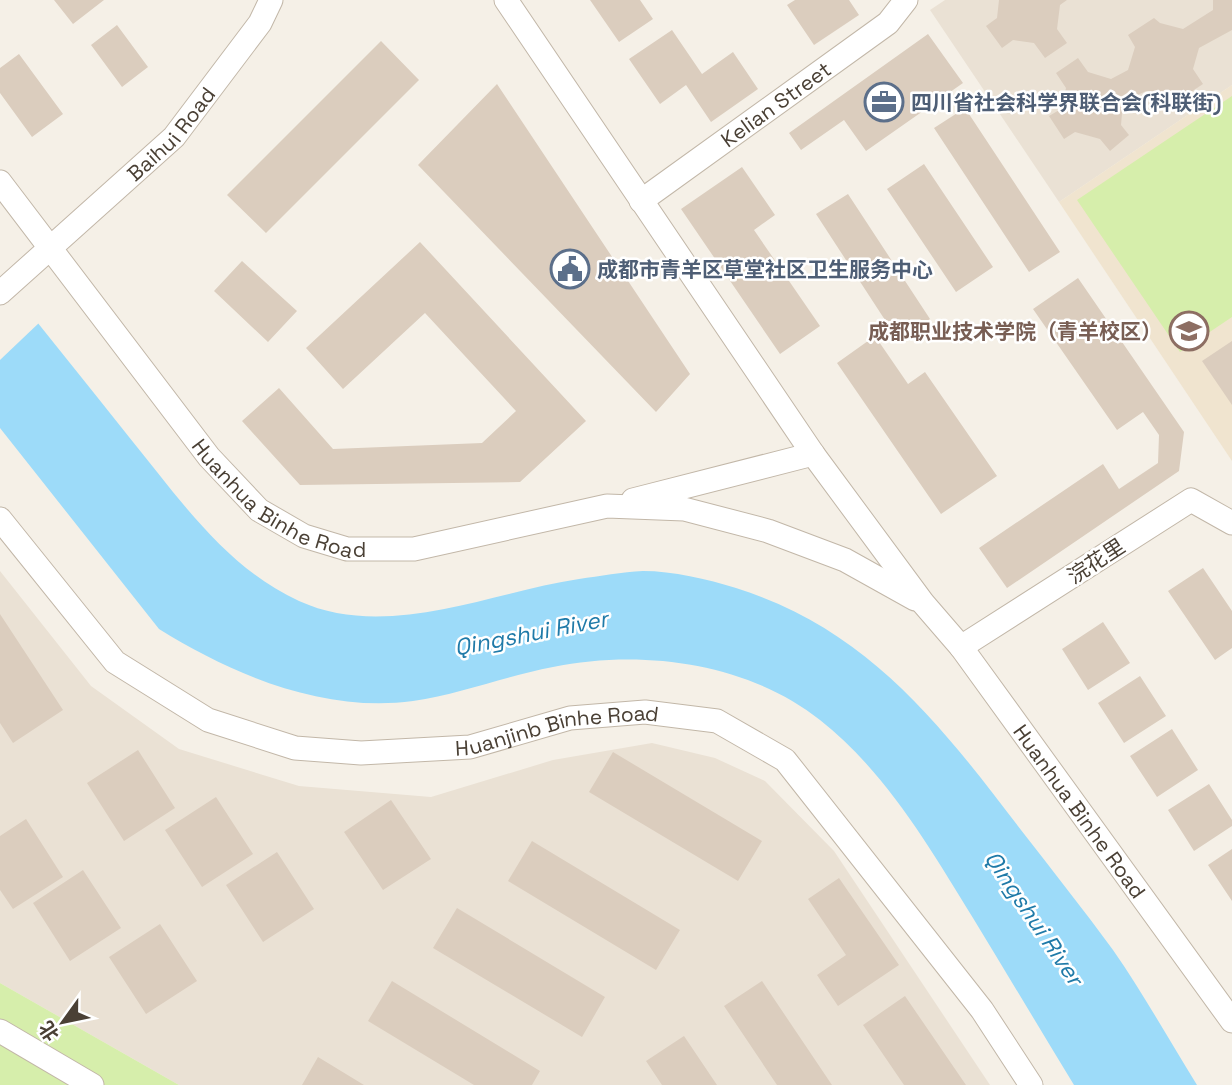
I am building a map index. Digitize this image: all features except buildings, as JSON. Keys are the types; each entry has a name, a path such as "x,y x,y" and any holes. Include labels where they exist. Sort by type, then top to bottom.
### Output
{"street":[{"name":"Baihui Road","path":"7,286 174,137 260,23 271,0"},
{"name":"Huanhua Binhe Road","path":"506,0 813,454 923,603 961,647 1232,1021"},
{"name":"Kelian Street","path":"641,201 888,23 905,0"},
{"name":"Huanhua Binhe Road","path":"0,182 209,457 259,510 304,536 347,549 414,549 607,506 813,454"},
{"name":"浣花里","path":"961,647 1191,500 1232,523"},
{"name":"Huanhua Binhe Road","path":"607,506 684,509 768,531 845,560 923,603"},
{"name":"Huanjinb Binhe Road","path":"0,519 114,662 208,720 295,747 361,753 470,747 570,718 645,712 717,721 785,760 982,1010 1031,1085"},
{"path":"0,1031 92,1085"}],"shaded area":[{"path":"945,0 1232,0 1232,85 1059,202 930,10"},
{"name":"成都职业技术学院（青羊校区）","path":"1232,85 1232,461 1059,202"},
{"path":"0,571 91,686 179,749 299,786 431,797 553,760 652,743 715,758 765,781 834,851 990,1085 179,1085 0,983"}],"green space":[{"name":"成都职业技术学院（青羊校区）","path":"1232,96 1232,317 1180,352 1077,200"},
{"path":"0,983 179,1085 0,1085"}],"water":[{"name":"Qingshui River","path":"0,276 205,529 248,570 299,601 333,612 368,616 403,615 439,610 579,579 654,571 690,576 736,588 783,606 825,629 863,655 898,685 961,753 1113,950 1197,1085 1074,1085 940,865 886,787 866,763 820,720 791,700 760,685 727,673 692,665 622,660 553,667 413,701 346,701 313,696 248,675 159,629 0,428"}],"pier":[{"path":"0,272 41,321 0,360"}],"place":[{"name":"四川省社会科学界联合会(科联街)","path":"884,102"},
{"name":"成都市青羊区草堂社区卫生服务中心","path":"570,269"},
{"name":"成都职业技术学院（青羊校区）","path":"1189,331"}]}
